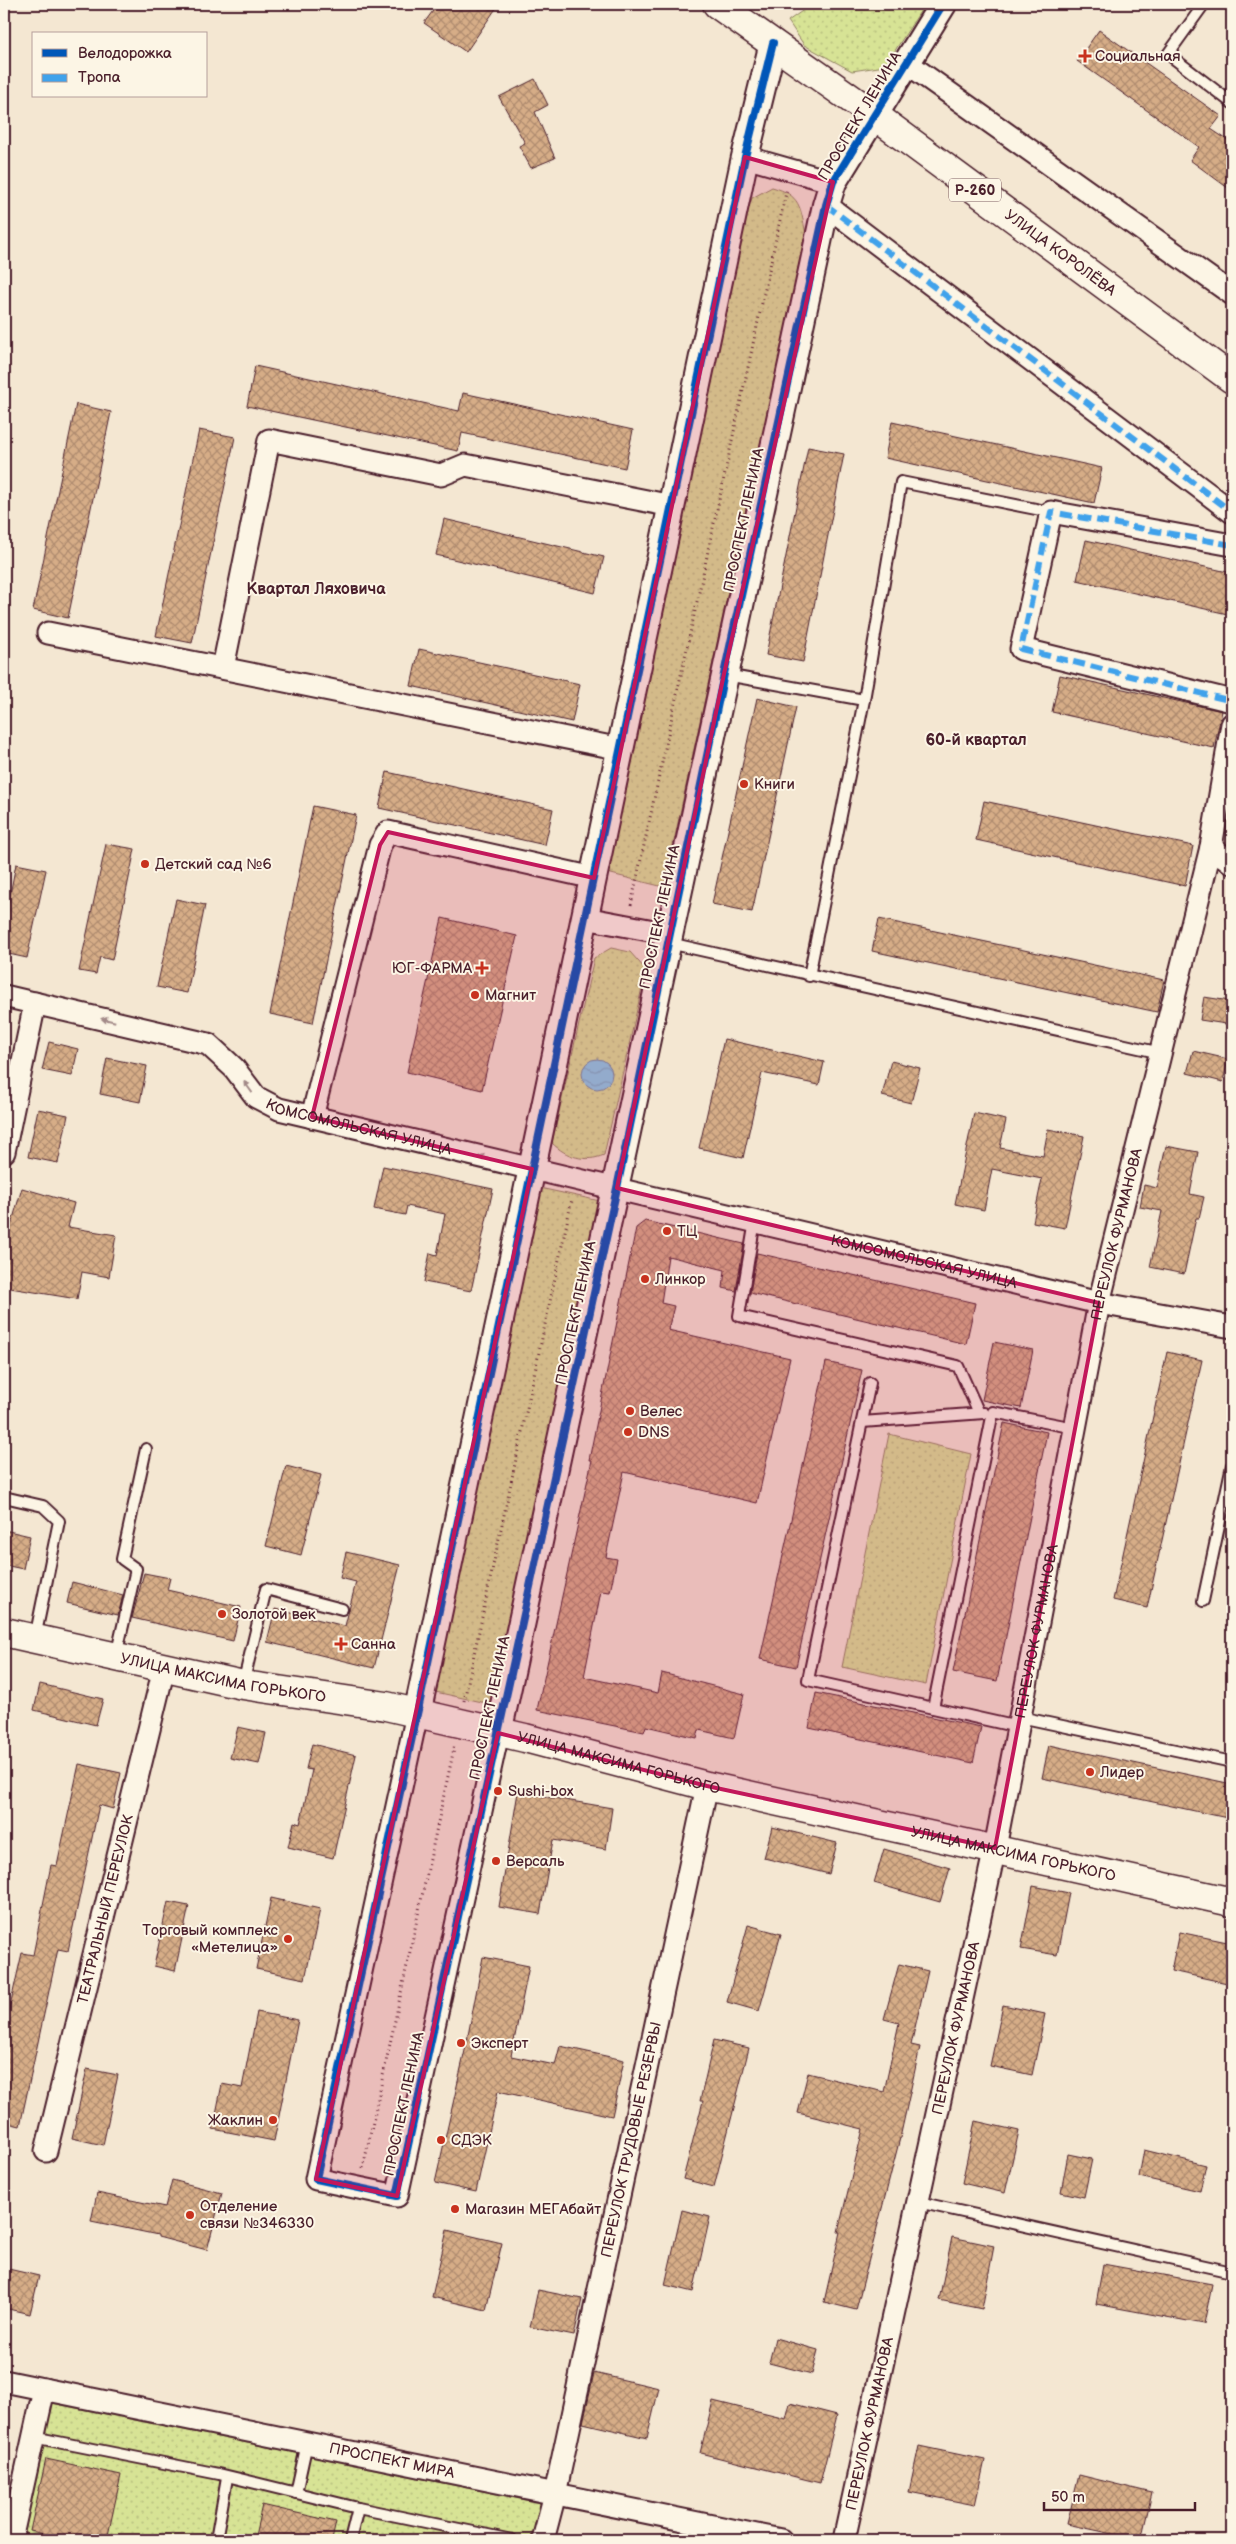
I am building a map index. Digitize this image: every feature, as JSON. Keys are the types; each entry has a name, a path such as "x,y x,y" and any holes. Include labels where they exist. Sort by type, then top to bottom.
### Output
{"main road":[{"name":"УЛИЦА КОРОЛЁВА","path":"717,4 874,116 1232,379"},
{"name":"УЛИЦА МАКСИМА ГОРЬКОГО","path":"4,1632 243,1685 386,1706 498,1734 525,1738 707,1786 995,1848 1232,1902"}],"street":[{"name":"ПРОСПЕКТ ЛЕНИНА","path":"773,43 745,157 417,1714 316,2178 398,2196 617,1188 724,674 830,193 942,4"},
{"path":"907,63 1232,294"},
{"name":"ПРОСПЕКТ ЛЕНИНА","path":"745,157 791,170 830,193"},
{"path":"830,193 1232,512"},
{"path":"223,668 269,440 441,475 465,465 672,506"},
{"path":"1232,545 1051,512 1021,648 1232,701"},
{"path":"48,633 621,749"},
{"name":"ПЕРЕУЛОК ФУРМАНОВА","path":"844,2540 995,1848 1099,1303 1211,847 1232,724"},
{"path":"312,1117 380,845 388,832 594,878"},
{"path":"1211,847 1232,863"},
{"name":"ПРОСПЕКТ ЛЕНИНА","path":"585,918 626,926 670,938"},
{"name":"КОМСОМОЛЬСКАЯ УЛИЦА","path":"4,996 208,1044 234,1068 256,1097 280,1110 532,1169"},
{"path":"4,1152 35,1003"},
{"path":"532,1169 617,1188"},
{"name":"КОМСОМОЛЬСКАЯ УЛИЦА","path":"617,1188 1099,1303 1232,1327"},
{"name":"ТЕАТРАЛЬНЫЙ ПЕРЕУЛОК","path":"46,2151 164,1668"},
{"name":"ПЕРЕУЛОК ТРУДОВЫЕ РЕЗЕРВЫ","path":"543,2540 555,2494 707,1786"},
{"name":"ПРОСПЕКТ МИРА","path":"4,2381 781,2540"},
{"path":"11,2540 44,2389"}],"lane":[{"path":"1204,4 1168,54 1232,103"},
{"path":"809,976 864,700 902,482 1051,512"},
{"path":"724,674 864,700"},
{"path":"670,938 809,976 1161,1053"},
{"path":"755,1221 740,1316 958,1366 978,1413"},
{"path":"870,1383 808,1680 933,1708 1019,1722 1232,1762"},
{"path":"933,1708 993,1412"},
{"path":"862,1422 993,1412 1075,1428"},
{"path":"115,1657 136,1568 122,1559 146,1449"},
{"path":"1203,1601 1232,1464"},
{"path":"4,1497 44,1506 59,1521 34,1639"},
{"path":"243,1685 266,1589 342,1609"},
{"path":"918,2202 1232,2272"},
{"path":"33,2437 219,2474 227,2478 358,2508 512,2540"},
{"path":"296,2493 307,2443"},
{"path":"216,2540 227,2478"},
{"path":"350,2540 358,2508"}],"path":[{"path":"626,926 791,170"},
{"path":"358,2188 576,1179"}],"highlighted area":[{"path":"745,157 833,182 724,674 617,1188 1099,1303 995,1848 707,1786 498,1733 397,2196 316,2179 532,1169 312,1117 380,845 388,832 594,878"}],"green space":[{"path":"812,4 925,4 885,66 852,71 804,45 788,21"},
{"path":"772,187 789,194 798,203 806,234 664,887 603,872 746,216 752,198"},
{"path":"611,948 630,952 646,970 604,1155 590,1158 576,1157 564,1152 552,1143 594,958"},
{"path":"535,1187 600,1201 495,1705 431,1691"},
{"path":"889,1434 971,1454 926,1685 842,1667"},
{"path":"52,2403 550,2505 543,2540 23,2540"}],"water":[{"path":"597,1059 608,1063 612,1074 608,1085 597,1089 586,1085 582,1074 586,1063"}],"building":[{"path":"438,4 499,4 466,52 424,23"},
{"path":"1099,30 1221,116 1211,129 1232,143 1232,191 1190,160 1199,147 1077,61"},
{"path":"535,79 548,105 535,112 555,158 531,168 519,146 525,143 499,97"},
{"path":"255,366 459,411 463,393 633,430 625,468 462,433 458,451 247,406"},
{"path":"76,404 111,412 68,618 33,610"},
{"path":"892,422 1102,468 1094,503 885,458"},
{"path":"199,430 235,437 192,643 156,636"},
{"path":"808,447 844,454 803,662 766,655"},
{"path":"444,519 604,557 595,593 436,555"},
{"path":"1086,540 1232,573 1232,615 1077,580"},
{"path":"419,649 580,684 572,722 411,686"},
{"path":"1060,675 1222,711 1214,748 1052,712"},
{"path":"757,698 796,707 752,912 712,904"},
{"path":"387,772 553,809 545,845 379,808"},
{"path":"984,801 1193,846 1185,886 976,840"},
{"path":"313,806 356,815 313,1023 270,1014"},
{"path":"106,844 135,849 112,960 100,957 96,974 79,971"},
{"path":"16,864 46,870 27,958 4,953 4,925"},
{"path":"176,899 205,905 187,993 157,987"},
{"path":"442,918 517,936 482,1090 407,1072"},
{"path":"879,919 1164,980 1157,1012 872,951"},
{"path":"1204,997 1230,1001 1226,1024 1200,1020"},
{"path":"724,1039 824,1062 819,1085 762,1073 743,1158 699,1148"},
{"path":"49,1042 78,1049 72,1076 42,1070"},
{"path":"1193,1051 1228,1059 1223,1082 1187,1073"},
{"path":"107,1058 147,1066 140,1102 100,1094"},
{"path":"891,1061 920,1068 911,1103 882,1096"},
{"path":"38,1109 68,1115 58,1163 28,1157"},
{"path":"974,1113 1006,1120 1000,1148 1043,1156 1048,1129 1084,1136 1065,1228 1033,1222 1042,1179 992,1169 984,1210 955,1204"},
{"path":"1166,1146 1198,1152 1190,1194 1204,1197 1199,1218 1196,1218 1184,1274 1150,1267 1162,1211 1140,1207 1144,1185 1157,1188"},
{"path":"383,1166 493,1189 471,1291 424,1282 430,1253 437,1255 445,1214 407,1206 405,1215 374,1209"},
{"path":"22,1188 74,1203 68,1227 116,1235 109,1277 82,1272 77,1299 4,1287 5,1246"},
{"path":"645,1221 744,1244 736,1291 723,1288 725,1270 668,1256 661,1303 674,1306 668,1330 790,1358 757,1503 624,1472 606,1557 617,1559 610,1592 601,1591 584,1677 658,1693 662,1673 744,1694 734,1738 699,1730 697,1738 646,1726 644,1732 537,1710 592,1460 589,1460 636,1228"},
{"path":"757,1253 975,1303 966,1344 750,1293"},
{"path":"994,1342 1033,1350 1021,1408 982,1400"},
{"path":"1167,1352 1202,1360 1147,1608 1113,1600"},
{"path":"826,1362 862,1370 796,1667 760,1659"},
{"path":"1004,1423 1047,1432 997,1681 953,1672"},
{"path":"286,1466 321,1475 301,1555 266,1546"},
{"path":"4,1530 30,1536 23,1569 4,1565"},
{"path":"346,1552 400,1565 374,1668 267,1642 275,1609 345,1626 356,1582 340,1578"},
{"path":"144,1573 170,1578 167,1590 241,1607 233,1641 132,1618"},
{"path":"72,1582 123,1595 118,1615 67,1603"},
{"path":"40,1684 103,1699 96,1725 34,1710"},
{"path":"816,1693 981,1727 973,1763 809,1728"},
{"path":"238,1727 266,1733 259,1764 230,1758"},
{"path":"312,1744 356,1755 333,1858 288,1847 294,1822 300,1824 312,1770 306,1769"},
{"path":"1049,1745 1232,1784 1232,1819 1042,1778"},
{"path":"79,1764 121,1773 113,1809 99,1805 68,1951 58,1949 20,2126 4,2122 4,2032 22,1953 33,1955 51,1865 57,1866"},
{"path":"518,1792 612,1808 606,1849 553,1840 540,1914 499,1907"},
{"path":"772,1827 837,1843 829,1874 764,1858"},
{"path":"884,1849 950,1868 940,1902 874,1883"},
{"path":"1033,1886 1069,1893 1057,1955 1021,1949"},
{"name":"Торговый комплекс «Метелица»","path":"271,1898 320,1909 305,1979 256,1969"},
{"path":"168,1902 189,1906 175,1971 154,1966"},
{"path":"748,1925 781,1934 759,2011 727,2002"},
{"path":"1179,1932 1232,1943 1232,1984 1171,1971"},
{"path":"483,1957 529,1966 511,2056 555,2065 560,2046 624,2060 612,2116 498,2091 476,2192 435,2183 466,2046"},
{"path":"899,1964 928,1971 911,2045 920,2047 900,2138 856,2310 824,2302 840,2232 838,2232 863,2129 798,2113 808,2073 884,2092 899,2023 884,2019"},
{"path":"1003,2005 1045,2014 1032,2075 990,2066"},
{"path":"257,2012 298,2020 274,2141 213,2129 222,2084 242,2088"},
{"path":"714,2040 749,2048 714,2187 683,2179 703,2101 700,2101"},
{"path":"87,2069 118,2075 103,2145 72,2138"},
{"path":"975,2121 1019,2131 1005,2193 962,2183"},
{"path":"1144,2150 1206,2165 1200,2191 1139,2177"},
{"path":"1068,2154 1092,2159 1084,2197 1061,2192"},
{"name":"Отделение связи №346330","path":"172,2180 222,2193 207,2250 158,2237 158,2235 91,2221 97,2193 165,2207"},
{"path":"682,2210 710,2217 693,2292 665,2285"},
{"path":"447,2230 502,2243 486,2310 432,2297"},
{"path":"952,2237 994,2246 982,2309 939,2300"},
{"path":"1103,2264 1212,2284 1204,2324 1096,2304"},
{"path":"4,2268 39,2276 30,2314 4,2308"},
{"path":"538,2290 582,2299 574,2336 530,2327"},
{"path":"775,2338 818,2350 812,2374 769,2363"},
{"path":"594,2373 659,2388 647,2438 583,2423"},
{"path":"713,2401 786,2419 790,2403 837,2415 820,2483 700,2453"},
{"path":"919,2446 985,2460 975,2505 909,2492"},
{"path":"46,2459 121,2475 107,2540 73,2540 30,2531"},
{"path":"1079,2475 1152,2493 1141,2540 1067,2524"},
{"path":"262,2505 336,2522 332,2540 254,2540"}],"marked path":[{"path":"826,205 1232,512"},
{"path":"1232,545 1051,512 1021,649 1232,701"}],"cycle path":[{"path":"773,43 745,157 421,1696 316,2179 397,2196 617,1188 724,674 826,205 833,182 943,4"}],"place":[{"name":"Социальная","path":"1085,56"},
{"name":"Книги","path":"744,784"},
{"name":"Детский сад №6","path":"145,864"},
{"name":"ЮГ-ФАРМА","path":"482,968"},
{"name":"Магнит","path":"475,995"},
{"name":"ТЦ","path":"667,1231"},
{"name":"Линкор","path":"645,1279"},
{"name":"Велес","path":"630,1411"},
{"name":"DNS","path":"628,1432"},
{"name":"Золотой век","path":"222,1614"},
{"name":"Санна","path":"341,1644"},
{"name":"Лидер","path":"1090,1772"},
{"name":"Sushi-box","path":"498,1791"},
{"name":"Версаль","path":"496,1861"},
{"name":"Торговый комплекс «Метелица»","path":"288,1939"},
{"name":"Эксперт","path":"461,2043"},
{"name":"Жаклин","path":"273,2120"},
{"name":"СДЭК","path":"441,2140"},
{"name":"Магазин МЕГАбайт","path":"455,2209"},
{"name":"Отделение связи №346330","path":"190,2215"}],"district":[{"name":"Квартал Ляховича","path":"316,589"},
{"name":"60-й квартал","path":"976,740"}]}
